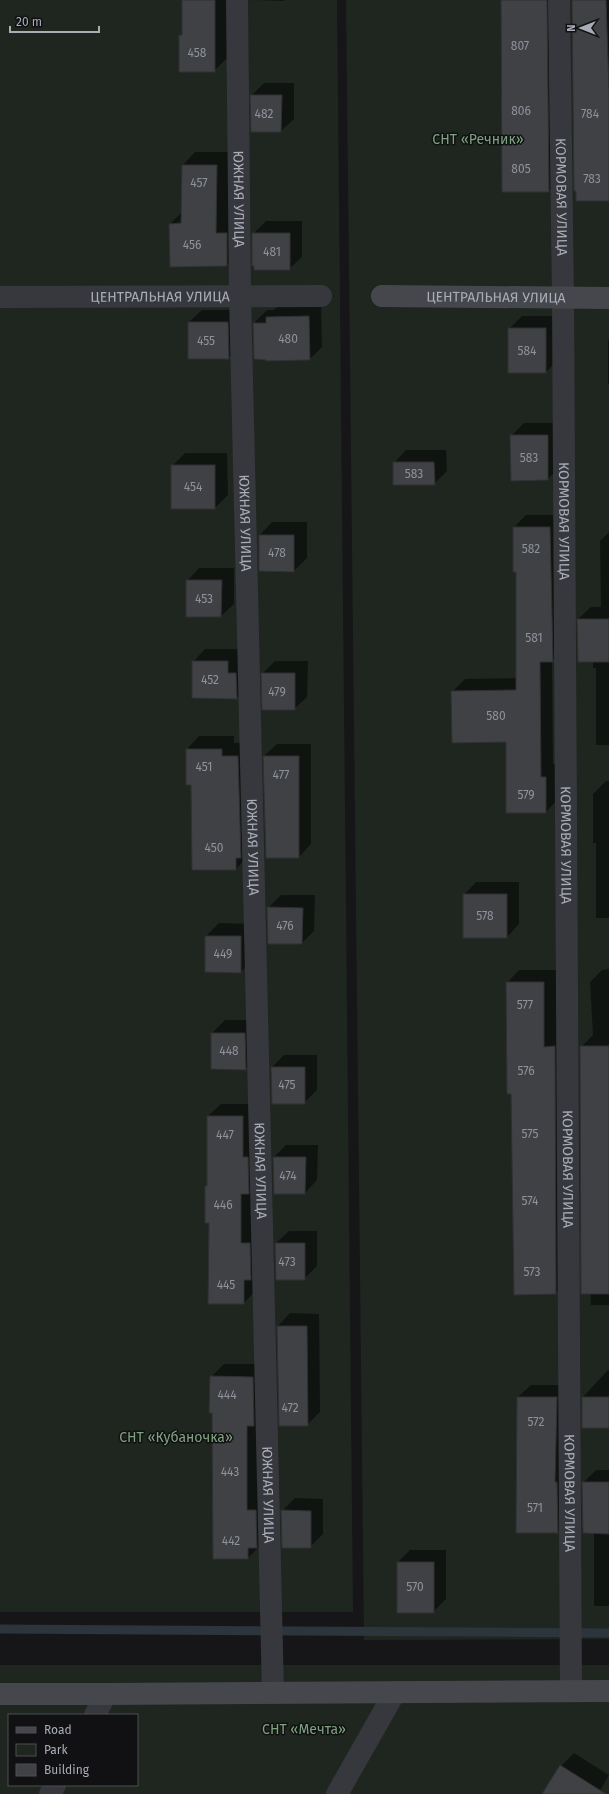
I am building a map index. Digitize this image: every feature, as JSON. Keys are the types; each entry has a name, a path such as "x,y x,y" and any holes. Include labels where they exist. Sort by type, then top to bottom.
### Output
{"street":[{"name":"ЮЖНАЯ УЛИЦА","path":"237,0 240,295 273,1693"},
{"name":"КОРМОВАЯ УЛИЦА","path":"559,0 563,298 571,1691"},
{"name":"ЦЕНТРАЛЬНАЯ УЛИЦА","path":"0,297 240,295 321,296"},
{"name":"ЦЕНТРАЛЬНАЯ УЛИЦА","path":"382,296 609,298"},
{"path":"0,1694 609,1691"},
{"path":"337,1794 395,1692"},
{"path":"96,1714 106,1694"}],"green space":[{"name":"СНТ «Кубаночка»","path":"0,0 337,0 353,1612 0,1612"},
{"name":"СНТ «Речник»","path":"346,0 609,0 609,1639 364,1640"},
{"name":"СНТ «Мечта»","path":"0,1665 609,1665 609,1794 0,1794"}],"building":[{"path":"182,0 215,0 215,72 179,72 179,35 182,35"},
{"path":"501,0 547,0 549,192 502,192"},
{"path":"572,0 606,0 609,91 609,201 576,201 576,191 574,191"},
{"path":"250,95 282,95 281,132 251,132"},
{"path":"182,165 217,165 216,233 227,233 227,266 170,267 169,224 181,223"},
{"path":"252,233 290,233 290,270 254,270 254,266 252,266"},
{"path":"309,316 310,360 266,361 254,359 253,323 266,323 266,317"},
{"path":"188,322 228,322 229,359 188,359"},
{"path":"508,328 546,328 546,373 508,373"},
{"path":"510,435 548,435 548,480 511,481"},
{"path":"393,462 434,462 435,485 393,485"},
{"path":"171,465 215,465 215,509 171,509"},
{"path":"513,527 550,527 553,662 540,662 541,777 546,777 546,813 506,813 506,742 452,743 451,691 516,690 516,572 513,572"},
{"path":"259,535 294,535 294,572 259,571"},
{"path":"186,580 222,580 221,617 186,617"},
{"path":"577,619 609,619 609,662 578,662"},
{"path":"192,661 228,661 228,673 236,673 237,699 192,698"},
{"path":"261,673 295,673 295,710 262,710"},
{"path":"186,749 222,749 222,756 238,756 241,858 236,858 236,870 192,870 191,785 186,785"},
{"path":"263,756 299,756 299,858 266,858"},
{"path":"463,894 507,894 507,938 463,938"},
{"path":"267,907 303,908 302,944 268,944"},
{"path":"205,936 241,936 241,973 205,972"},
{"path":"506,982 544,982 544,1047 555,1046 556,1294 514,1295 511,1094 507,1094"},
{"path":"211,1033 245,1033 246,1070 211,1069"},
{"path":"580,1046 609,1046 609,1294 581,1294"},
{"path":"271,1067 305,1067 305,1104 272,1104"},
{"path":"207,1116 243,1116 243,1157 248,1157 249,1194 241,1194 241,1243 250,1243 251,1280 244,1280 244,1304 208,1304 209,1223 205,1223 205,1186 207,1186"},
{"path":"273,1157 306,1157 305,1194 274,1194"},
{"path":"275,1243 305,1243 305,1280 276,1280"},
{"path":"277,1326 307,1326 308,1426 279,1426"},
{"path":"210,1376 253,1377 254,1426 247,1426 247,1510 256,1510 257,1548 248,1548 248,1559 213,1559 212,1413 209,1413"},
{"path":"517,1397 557,1397 555,1482 557,1482 558,1533 516,1533"},
{"path":"582,1397 609,1397 609,1428 582,1428"},
{"path":"582,1482 609,1482 609,1534 583,1533"},
{"path":"281,1510 311,1511 311,1548 282,1548"},
{"path":"397,1562 434,1562 434,1613 397,1613"},
{"path":"560,1765 606,1794 542,1794"}],"waterway":[{"path":"0,1629 609,1633"}]}
